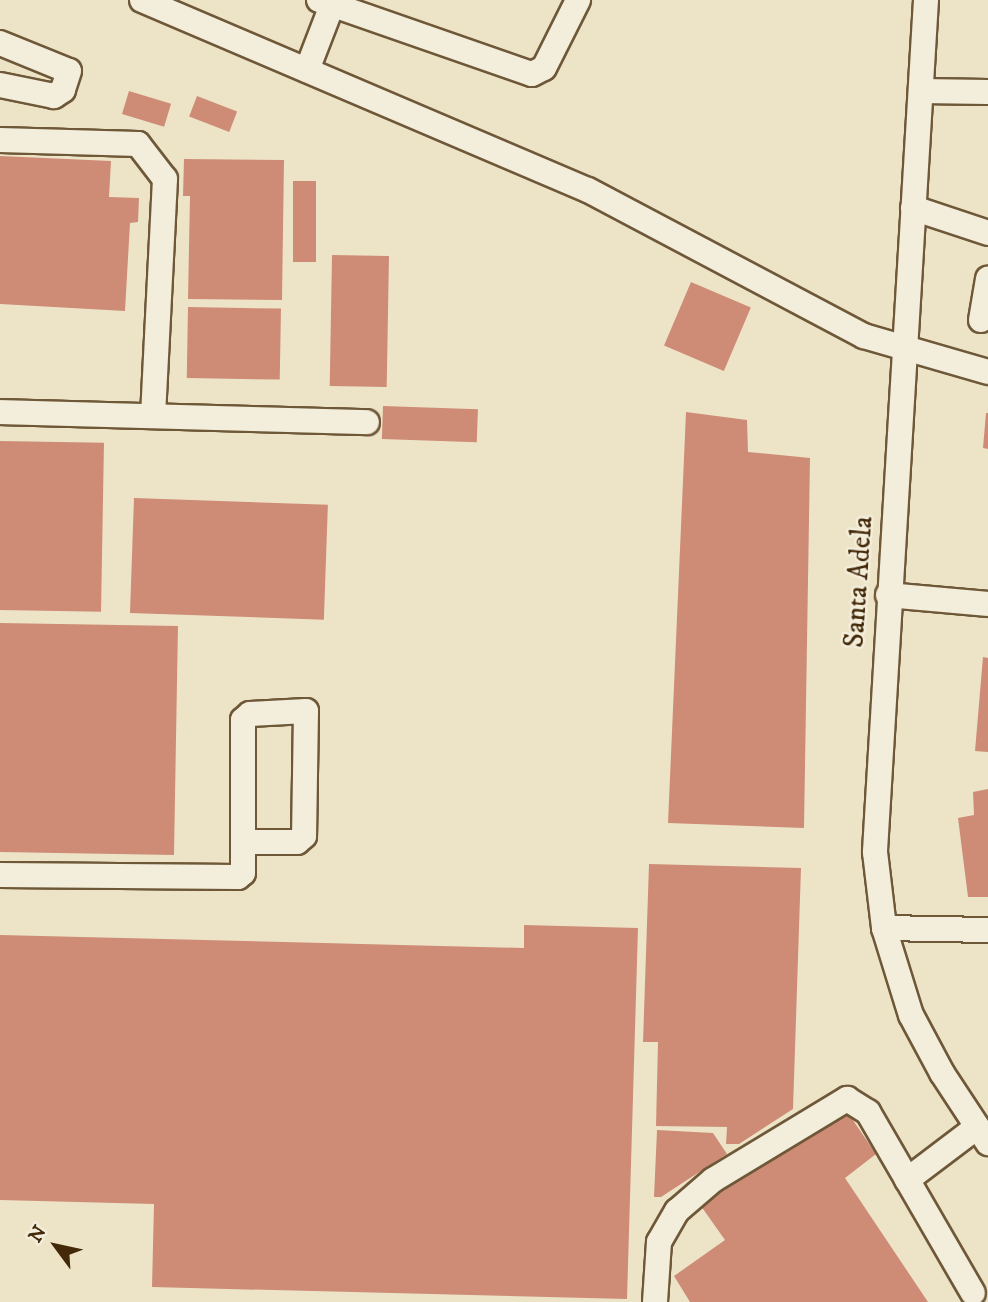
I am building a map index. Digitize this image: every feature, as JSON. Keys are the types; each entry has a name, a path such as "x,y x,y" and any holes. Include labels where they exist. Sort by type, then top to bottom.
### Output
{"street":[{"path":"142,0 589,190 864,336 904,345 988,372"},
{"path":"307,70 328,2 532,74 544,68 578,0"},
{"name":"Santa Adela","path":"926,0 875,806 884,928 911,1015 983,1135"},
{"path":"0,43 69,72 63,90 54,96 0,85"},
{"path":"920,92 988,92"},
{"path":"0,140 138,144 165,179 153,416"},
{"path":"913,208 988,233"},
{"path":"981,320 988,279"},
{"path":"0,412 367,422"},
{"path":"888,595 988,604"},
{"path":"0,875 232,880 243,873 243,842 243,720 250,714 306,711 304,836 298,842 243,842"},
{"path":"884,928 988,930"},
{"path":"655,1302 659,1242 677,1211 713,1180 847,1099 868,1112 976,1292"},
{"path":"907,1180 983,1135"}],"building":[{"path":"129,91 171,104 164,127 122,114"},
{"path":"197,96 237,111 229,132 189,117"},
{"path":"0,156 111,161 109,197 139,198 138,222 130,223 125,311 0,304"},
{"path":"184,159 284,160 282,300 188,299 190,196 183,196"},
{"path":"293,181 316,181 316,262 293,262"},
{"path":"332,255 389,256 387,387 330,386"},
{"path":"691,282 751,307 724,371 664,346"},
{"path":"188,307 281,309 280,380 187,378"},
{"path":"383,406 478,409 477,442 382,439"},
{"path":"686,412 747,420 748,452 810,458 804,828 668,823"},
{"path":"988,413 988,449 983,448"},
{"path":"0,441 104,443 101,612 0,610"},
{"path":"134,498 328,505 324,620 130,613"},
{"path":"0,623 178,626 174,855 0,852"},
{"path":"983,657 988,658 988,752 975,751"},
{"path":"988,789 988,897 968,897 958,818 974,815 973,792"},
{"path":"649,864 801,868 793,1109 739,1144 726,1144 727,1127 656,1126 658,1042 643,1042"},
{"path":"524,925 638,928 627,1299 152,1287 154,1204 0,1200 0,935 524,948"},
{"path":"844,1107 876,1154 845,1178 928,1302 690,1302 674,1276 725,1240 696,1199"},
{"path":"657,1130 713,1133 727,1154 661,1197 654,1197"}]}
